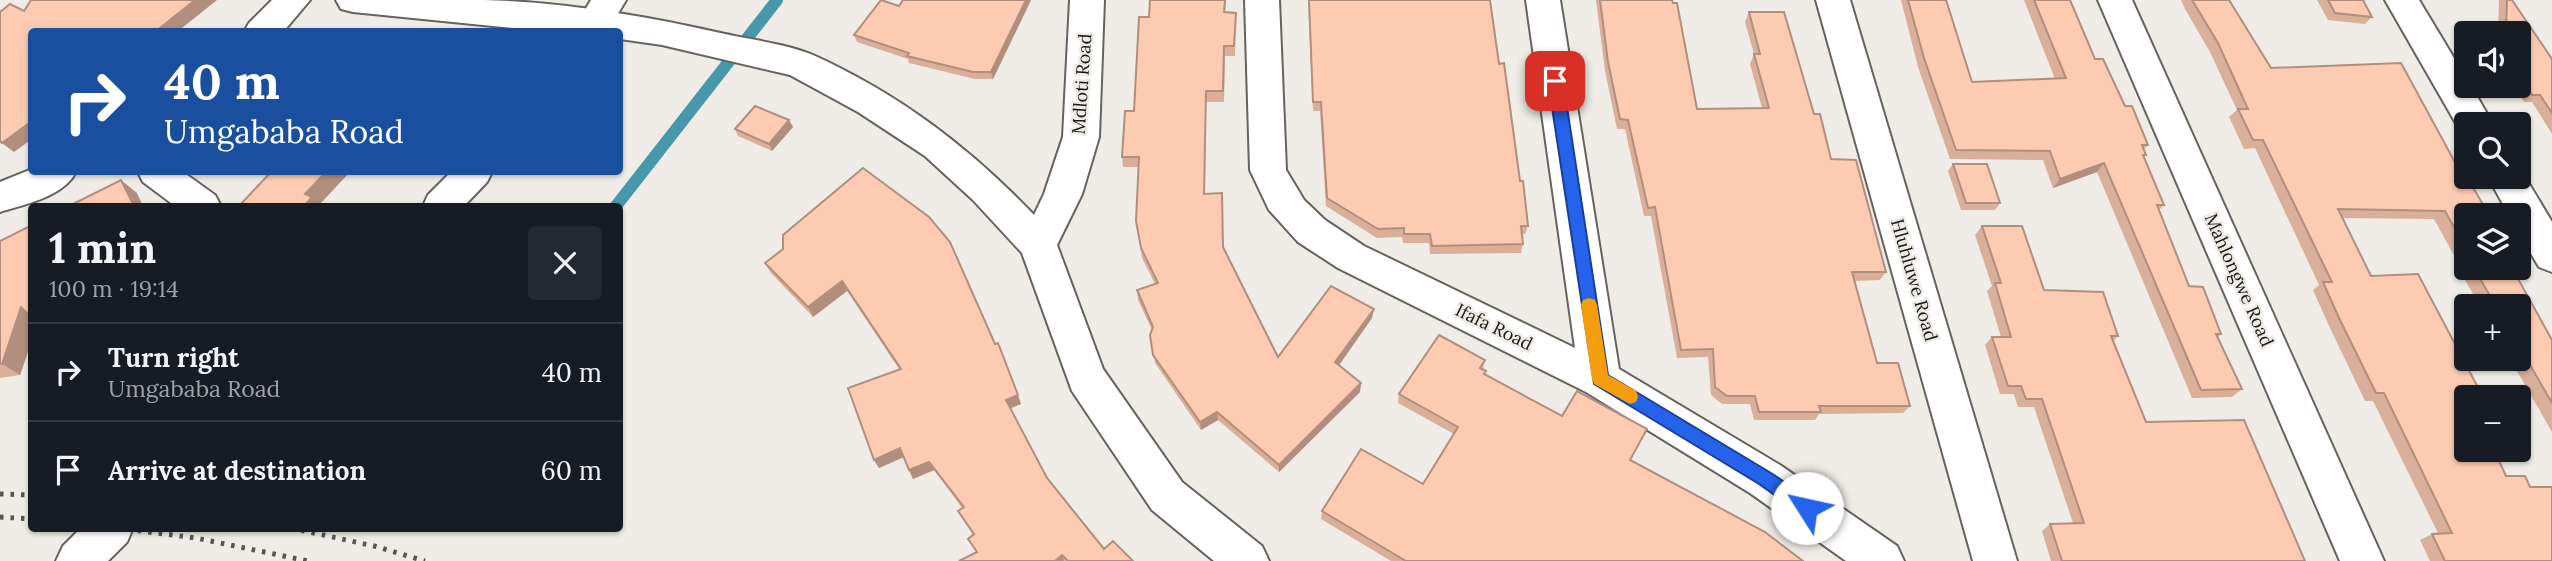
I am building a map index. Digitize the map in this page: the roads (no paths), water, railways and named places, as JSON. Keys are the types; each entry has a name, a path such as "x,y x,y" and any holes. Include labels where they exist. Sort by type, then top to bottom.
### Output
{"street":[{"path":"265,28 292,0"},
{"path":"353,0 598,18 766,54 799,64 871,102 938,146 986,189 1038,245 1086,378 1167,496 1247,561"},
{"name":"Mdloti Road","path":"1038,245 1063,194 1081,137 1087,0"},
{"name":"Ifafa Road","path":"1262,0 1269,170 1277,193 1291,213 1315,236 1351,257 1600,379 1765,478 1882,561"},
{"path":"1543,0 1600,379"},
{"name":"Hluhluwe Road","path":"1833,0 1995,561"},
{"name":"Mahlongwe Road","path":"2115,0 2362,561"},
{"path":"2402,0 2468,112"},
{"path":"0,197 33,186 53,175"},
{"path":"160,175 198,203"},
{"path":"444,203 471,175"},
{"path":"2513,189 2552,256"},
{"path":"78,561 108,532"}],"waterway":[{"path":"618,203 777,0"}],"railway":[{"path":"0,494 28,495"},
{"path":"0,517 28,519"},
{"path":"149,532 196,538 308,561"},
{"path":"309,532 374,546 425,561"}]}
